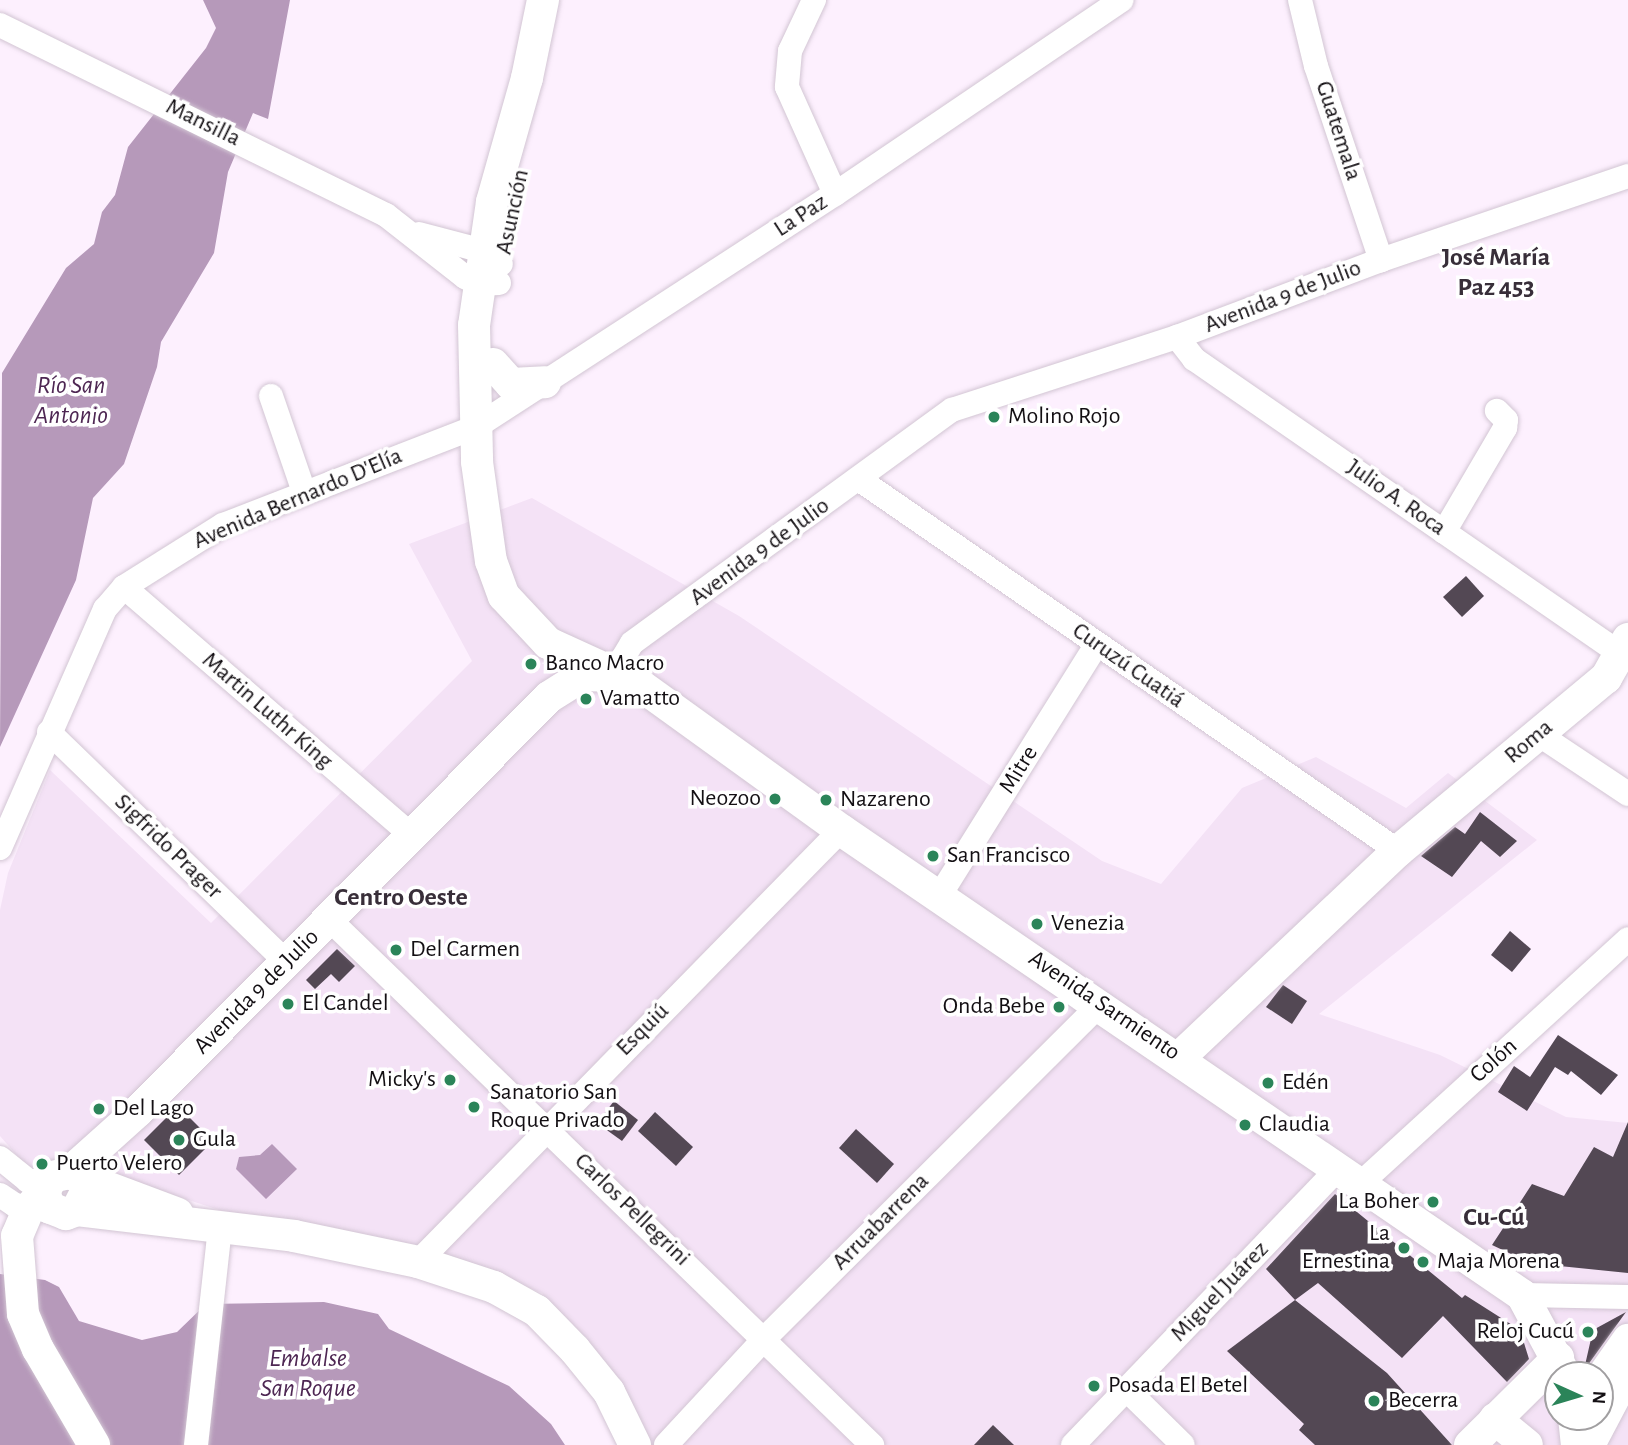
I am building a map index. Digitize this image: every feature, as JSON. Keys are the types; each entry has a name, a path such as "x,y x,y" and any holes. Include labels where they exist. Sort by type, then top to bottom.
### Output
{"main road":[{"name":"Asunción","path":"543,0 472,362 477,462 498,582 517,613 548,643 625,678"},
{"name":"Asunción","path":"476,427 493,364 491,270 563,0"},
{"path":"493,364 511,384 545,382"},
{"path":"548,643 557,671 549,697"},
{"name":"Roma","path":"1179,1058 1393,849 1606,677 1624,647"},
{"name":"Avenida 9 de Julio","path":"51,1196 330,920 410,834 549,697 584,676 625,678"},
{"name":"Avenida Sarmiento","path":"625,678 841,830 1100,1004 1522,1295 1561,1361"},
{"path":"94,1445 27,1327 20,1300 18,1254 51,1196 418,1262 494,1287 537,1311 609,1392 635,1445"},
{"path":"1470,1445 1495,1419 1544,1384"},
{"path":"1495,1419 1527,1445"}],"street":[{"path":"814,0 790,51 787,88 835,194"},
{"name":"La Paz","path":"476,427 835,194 1122,0"},
{"name":"Guatemala","path":"1300,0 1316,66 1381,260"},
{"name":"Mansilla","path":"0,25 118,81 491,270"},
{"name":"Avenida 9 de Julio","path":"625,678 623,659 632,643 860,480 918,433 970,402 1177,337 1381,260 1628,176"},
{"name":"Mansilla","path":"403,227 450,268 491,270"},
{"name":"Julio A. Roca","path":"1177,337 1194,359 1444,532 1624,647"},
{"path":"271,396 304,492"},
{"path":"1444,532 1505,428 1506,420 1497,411"},
{"name":"Avenida Bernardo D'Elía","path":"0,848 105,609 124,587 197,538 304,492 476,427"},
{"name":"Curuzú Cuatiá","path":"860,480 1393,849"},
{"name":"Martin Luthr King","path":"124,587 410,834"},
{"name":"Mitre","path":"940,895 1097,644"},
{"name":"Sigfrido Prager","path":"49,732 287,963"},
{"path":"1538,734 1628,794"},
{"name":"Esquiú","path":"418,1262 547,1127 841,830"},
{"name":"Carlos Pellegrini","path":"330,920 765,1338 872,1445"},
{"name":"Colón","path":"1349,1176 1628,939"},
{"name":"Arruabarrena","path":"666,1445 765,1338 1100,1004"},
{"path":"0,1158 51,1196"},
{"name":"Miguel Juárez","path":"1073,1445 1349,1176"},
{"path":"0,1195 51,1196"},
{"path":"196,1445 220,1226"},
{"path":"1522,1295 1628,1297"},
{"path":"1127,1390 1184,1445"}],"shaded area":[{"path":"532,498 739,616 1102,861 1161,884 1242,788 1316,757 1406,808 1448,773 1537,840 1319,1014 1440,1055 1566,1117 1628,1123 1628,1445 649,1445 642,1424 542,1293 446,1255 244,1218 99,1171 27,1167 0,1136 0,910 8,873 50,770 211,923 472,661 409,544"}],"water":[{"name":"Río San Antonio","path":"203,0 290,0 268,119 253,113 228,172 214,253 161,342 157,367 124,464 93,498 76,580 0,747 2,373 66,268 94,244 102,212 115,195 128,147 206,48 216,28"},
{"path":"272,1144 297,1169 266,1199 236,1169 239,1157 260,1155"},
{"name":"Embalse San Roque","path":"0,1274 45,1280 59,1287 79,1321 142,1340 177,1332 206,1304 324,1302 378,1314 389,1329 509,1386 551,1424 565,1445 0,1445"}],"building":[{"path":"1466,576 1484,596 1462,617 1443,597"},
{"path":"1480,812 1517,841 1500,857 1481,841 1452,877 1421,856 1455,827 1465,834"},
{"path":"1510,931 1531,949 1512,972 1491,955"},
{"path":"337,949 355,966 339,982 331,974 315,989 306,980"},
{"path":"1283,985 1307,1001 1292,1024 1266,1007"},
{"path":"1558,1035 1618,1075 1601,1095 1571,1071 1568,1075 1555,1067 1527,1111 1498,1092 1514,1066 1530,1077"},
{"path":"614,1101 638,1120 622,1141 597,1123"},
{"name":"Gula","path":"178,1106 213,1141 179,1175 144,1140"},
{"path":"655,1112 693,1147 676,1166 638,1131"},
{"path":"1628,1122 1628,1273 1530,1263 1492,1245 1532,1184 1564,1196 1594,1147 1613,1157"},
{"path":"856,1129 894,1164 877,1183 839,1148"},
{"path":"1335,1194 1462,1298 1465,1295 1520,1330 1529,1359 1507,1382 1443,1316 1402,1358 1318,1283 1295,1300 1266,1269"},
{"path":"1295,1300 1387,1373 1452,1445 1315,1445 1299,1430 1304,1424 1227,1351"},
{"path":"1626,1312 1591,1361 1586,1361 1593,1330"},
{"path":"993,1425 1014,1445 974,1445"}],"place":[{"name":"Molino Rojo","path":"994,417"},
{"name":"Banco Macro","path":"531,664"},
{"name":"Vamatto","path":"586,699"},
{"name":"Neozoo","path":"775,799"},
{"name":"Nazareno","path":"826,800"},
{"name":"San Francisco","path":"933,856"},
{"name":"Venezia","path":"1037,924"},
{"name":"Del Carmen","path":"396,950"},
{"name":"El Candel","path":"288,1004"},
{"name":"Onda Bebe","path":"1059,1007"},
{"name":"Micky's","path":"450,1080"},
{"name":"Edén","path":"1268,1083"},
{"name":"Sanatorio San Roque Privado","path":"474,1107"},
{"name":"Del Lago","path":"99,1109"},
{"name":"Claudia","path":"1245,1125"},
{"name":"Gula","path":"179,1140"},
{"name":"Puerto Velero","path":"42,1164"},
{"name":"La Boher","path":"1433,1202"},
{"name":"La Ernestina","path":"1404,1248"},
{"name":"Maja Morena","path":"1423,1262"},
{"name":"Reloj Cucú","path":"1588,1332"},
{"name":"Posada El Betel","path":"1094,1386"},
{"name":"Becerra","path":"1374,1401"}],"district":[{"name":"José María Paz 453","path":"1496,273"},
{"name":"Centro Oeste","path":"401,898"},
{"name":"Cu-Cú","path":"1494,1218"}]}
